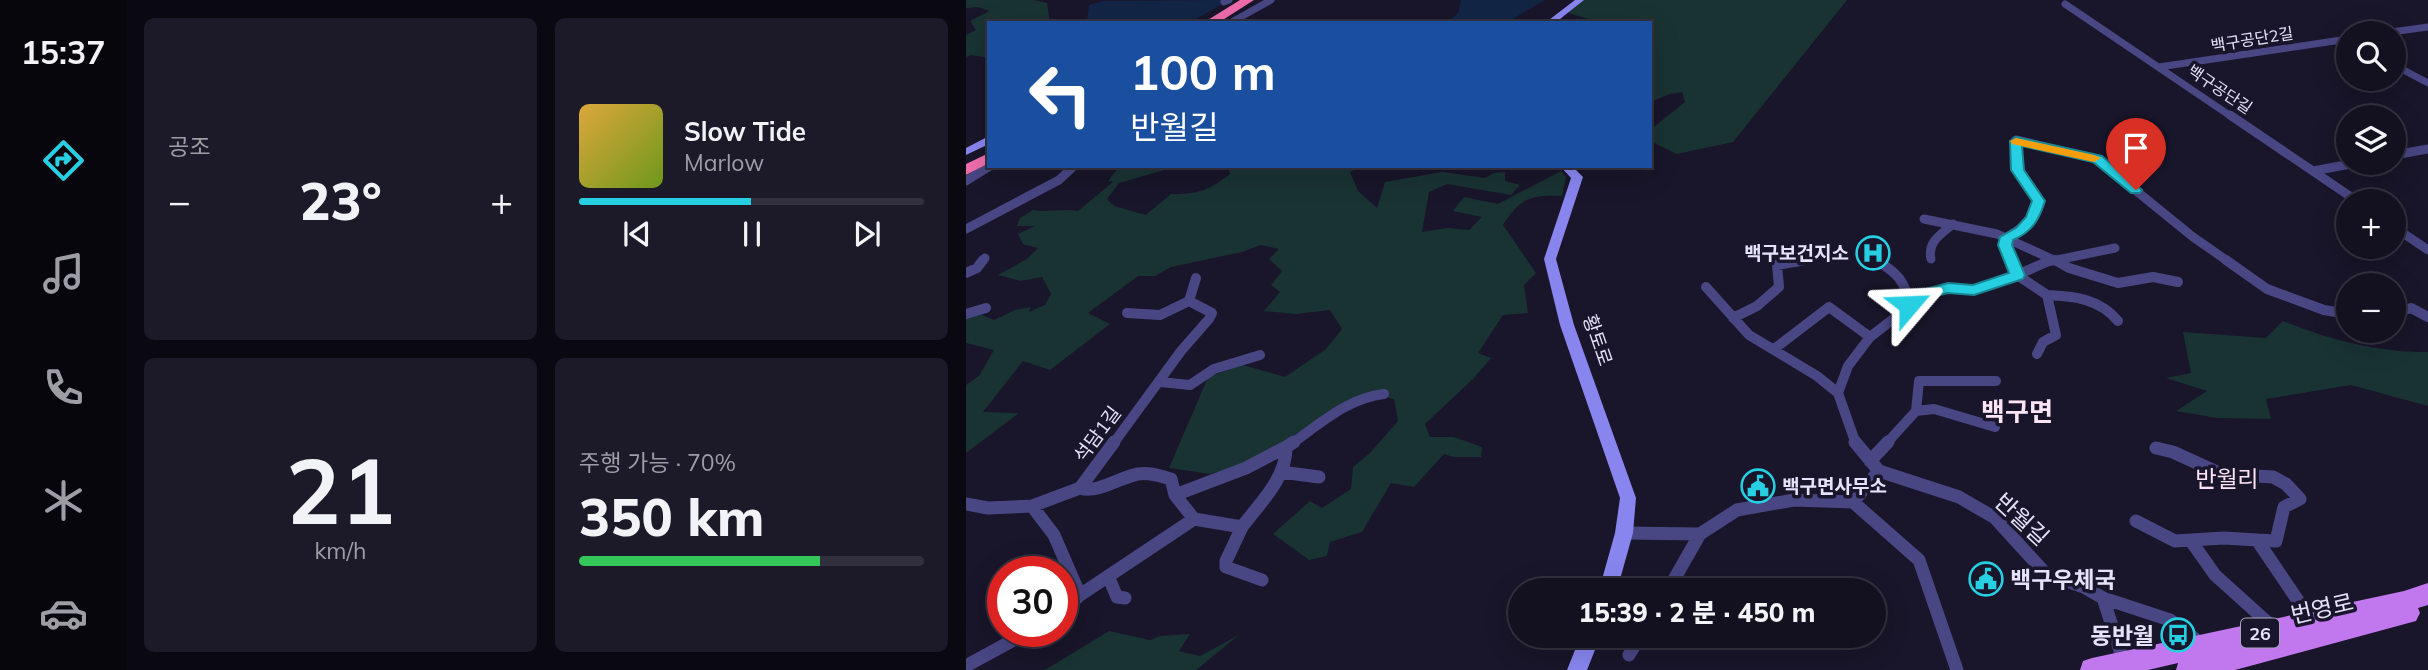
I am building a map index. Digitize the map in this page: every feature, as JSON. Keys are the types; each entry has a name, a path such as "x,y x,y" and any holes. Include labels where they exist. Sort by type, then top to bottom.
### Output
{"highway":[{"path":"1212,21 1248,0"},
{"path":"1221,21 1257,0"},
{"path":"966,163 987,151"},
{"path":"966,170 987,158"}],"main road":[{"path":"1552,21 1580,0"},
{"path":"966,152 987,140"},
{"name":"황토로","path":"1567,168 1577,177 1549,259 1567,325 1628,498 1624,533 1611,578"},
{"name":"번영로","path":"2092,670 2312,623 2428,594"},
{"name":"번영로","path":"2188,670 2428,607"},
{"path":"1577,670 1586,648"}],"street":[{"path":"1234,21 1271,0"},
{"name":"백구공단길","path":"2065,4 2340,189"},
{"path":"2406,30 2428,27"},
{"name":"백구공단2길","path":"2159,67 2336,42"},
{"path":"2406,71 2428,83"},
{"path":"2007,237 2021,231 2033,218 2039,201 2018,170 2016,141 2097,159 2193,237 2267,289 2324,310 2336,312"},
{"path":"2406,153 2428,149"},
{"path":"2314,171 2336,167"},
{"path":"966,181 987,168"},
{"path":"966,229 1059,180 1072,168"},
{"path":"1924,219 2007,237 2069,268 2118,283 2153,277 2178,282"},
{"path":"1931,259 1929,250 1933,242 1953,224"},
{"path":"2406,235 2428,250"},
{"path":"2007,237 2005,245 2017,275 2048,295 2080,297 2114,314 2118,321"},
{"path":"1838,393 1848,366 1870,338 1927,293 1948,288 1974,290 2052,260 2115,248"},
{"path":"966,273 977,268 985,257"},
{"path":"1733,318 1757,306 1779,287 1777,265 1807,260"},
{"path":"1877,260 1901,276 1908,290 1909,305"},
{"path":"1127,313 1160,315 1189,300 1196,278"},
{"path":"1706,287 1749,335 1816,376 1838,393 1853,440 1874,466"},
{"path":"2037,354 2043,342 2056,335 2048,295"},
{"name":"석담1길","path":"1189,300 1212,313 1080,488 1099,489 1133,475 1149,473 1171,479 1175,495 1194,519"},
{"path":"1774,349 1829,307 1870,338"},
{"path":"966,314 986,308"},
{"path":"2406,309 2411,308 2428,317"},
{"path":"1160,382 1190,385 1207,371 1260,355"},
{"path":"1853,502 1874,466 1916,411 1919,381 1996,381"},
{"path":"1175,495 1246,468 1286,447 1372,394 1384,394"},
{"path":"1916,411 1934,410 1995,427"},
{"path":"1262,580 1226,567 1226,561 1242,527 1282,472 1288,454 1286,447"},
{"path":"2136,521 2175,541 2276,541 2284,507 2300,499 2294,490 2270,477 2222,474 2192,463 2174,450 2156,448"},
{"name":"반월길","path":"1874,466 1959,497 1995,518 2046,574 2084,587 2104,598 2149,610 2192,632 2204,645"},
{"path":"1282,472 1320,477"},
{"path":"966,504 988,508 1032,506 1080,488"},
{"path":"1675,578 1700,534 1737,510 1794,500 1853,502 1919,560 1957,670"},
{"path":"1032,506 1038,510 1058,543 1080,595 1194,519 1242,527"},
{"path":"1624,533 1700,534"},
{"path":"2257,540 2312,623"},
{"name":"번영로","path":"2191,541 2215,575 2276,630"},
{"path":"1108,576 1117,597 1125,598"},
{"path":"2104,598 2124,663"},
{"path":"966,666 1001,647"},
{"path":"1629,655 1633,648"}],"green space":[{"path":"966,0 1033,0 1047,3 1050,21 987,21 987,58 971,55 966,57 966,35 976,30 970,21 989,11 978,7 966,8"},
{"path":"1581,0 1847,0 1733,142 1677,154 1652,142 1652,128 1685,102 1682,92 1652,101 1652,21 1595,21 1568,13"},
{"path":"1118,168 1166,168 1119,183 1107,199 1114,206 1146,215 1171,194 1196,192 1215,184 1230,174 1228,168 1358,168 1350,172 1358,191 1377,208 1385,182 1442,172 1485,178 1494,173 1505,172 1505,181 1520,185 1511,195 1447,184 1429,192 1422,232 1447,228 1469,230 1482,217 1453,211 1464,197 1498,204 1561,171 1566,177 1562,196 1542,196 1527,200 1515,209 1503,225 1536,273 1524,285 1528,313 1503,315 1478,353 1491,358 1473,379 1425,424 1430,437 1454,437 1482,447 1481,457 1453,457 1444,454 1414,487 1391,483 1362,532 1330,542 1327,556 1309,560 1273,534 1310,501 1322,508 1351,489 1353,467 1370,453 1398,421 1394,399 1367,393 1242,465 1210,474 1169,468 1208,377 1243,365 1285,377 1326,349 1342,329 1330,310 1296,314 1264,311 1280,292 1271,285 1282,271 1269,259 1279,249 1261,245 1242,252 1171,267 1155,276 1138,276 1088,313 1110,324 1050,370 1023,361 983,412 1019,413 966,453 966,385 979,376 994,350 966,343 966,317 982,315 994,320 1015,310 1031,307 1029,312 1045,305 1051,294 1042,277 1020,281 998,275 1027,259 1038,248 1023,244 1018,234 1035,226 1017,226 1020,218 1033,210 1078,211 1113,182 1108,181"},
{"path":"2283,321 2336,339 2336,343 2428,352 2428,406 2351,385 2266,399 2271,419 2217,418 2176,411 2207,391 2166,378 2191,373 2183,332 2266,338"},
{"path":"1109,631 1150,640 1160,636 1190,634 1179,651 1200,656 1239,635 1196,670 1045,670"}],"water":[{"path":"1224,0 1222,4 1192,21 1087,21 1089,5 1103,1"},
{"path":"1461,0 1545,0 1509,21 1449,21 1458,13"}],"slow traffic":[{"path":"2016,141 2094,158"}],"place":[{"name":"백구보건지소","path":"1873,253"},
{"name":"백구면사무소","path":"1758,486"},
{"name":"백구우체국","path":"1986,579"},
{"name":"동반월","path":"2178,635"}],"district":[{"name":"백구면","path":"2017,411"},
{"name":"반월리","path":"2227,478"}],"route":[{"path":"1909,305 1927,293 1948,288 1974,290 2017,275 2005,245 2007,237 2021,231 2033,218 2039,201 2018,170 2016,141 2097,159 2136,190"}]}
